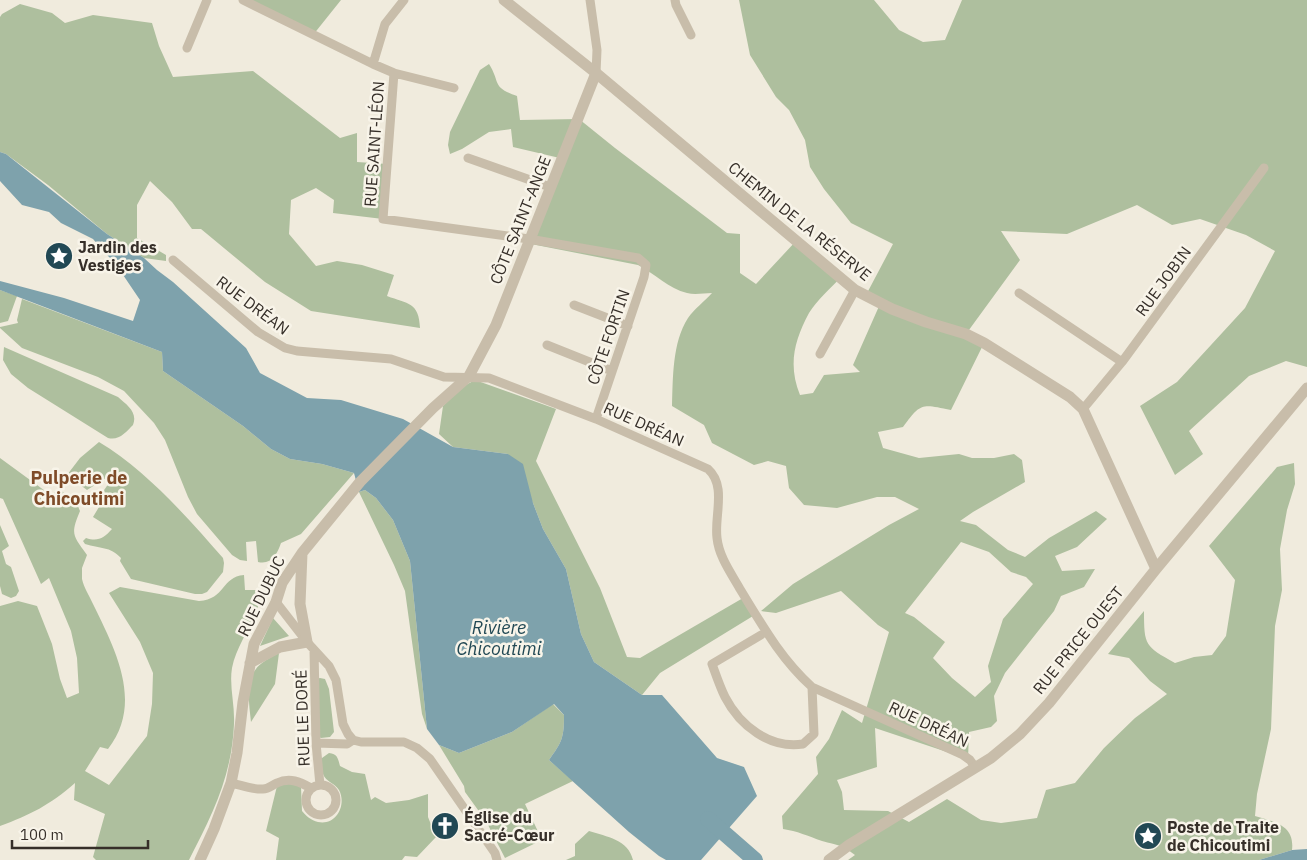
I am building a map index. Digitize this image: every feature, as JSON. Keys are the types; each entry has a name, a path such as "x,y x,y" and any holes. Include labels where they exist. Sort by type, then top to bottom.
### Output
{"street":[{"path":"187,48 207,0"},
{"path":"243,0 394,73 454,88"},
{"path":"373,64 385,24 404,0"},
{"name":"CHEMIN DE LA RÉSERVE","path":"504,0 596,73 855,290 892,309 966,334 984,343 1070,397 1082,409 1156,568"},
{"path":"590,0 597,50 596,73"},
{"path":"675,0 691,35"},
{"name":"RUE SAINT-LÉON","path":"394,73 383,219 529,239 638,258 646,264"},
{"name":"CÔTE SAINT-ANGE","path":"469,376 496,325 596,73"},
{"path":"468,158 550,187"},
{"name":"RUE JOBIN","path":"1082,409 1122,362 1264,168"},
{"name":"RUE DRÉAN","path":"173,260 258,332 284,348 391,359 444,377 469,376 489,378 596,419 708,469 714,475 718,484 716,538 722,558 772,642 794,672 812,687 963,755 970,760 975,768"},
{"name":"CÔTE FORTIN","path":"596,419 644,277 646,264"},
{"path":"820,354 855,290"},
{"path":"1019,293 1122,362"},
{"path":"574,305 628,326"},
{"path":"547,346 612,371"},
{"name":"RUE DUBUC","path":"200,860 231,783 237,753 242,702 254,644 276,602 282,583 302,553 360,482 433,408 469,376"},
{"name":"RUE PRICE OUEST","path":"829,860 849,845 991,758 1020,734 1050,703 1156,568 1307,388"},
{"path":"302,553 300,604 311,646"},
{"path":"276,602 329,666 336,680 343,724 353,740 361,742 404,742 417,748 430,760 495,852 497,860"},
{"path":"761,635 712,664 726,698 740,718 763,738 781,745 803,744 814,734 812,687"},
{"path":"250,663 280,647 311,646"},
{"name":"RUE LE DORÉ","path":"231,783 260,790 268,789 277,783 290,780 316,787 316,743 311,646"},
{"path":"316,743 347,744 353,740"}],"green space":[{"path":"243,0 341,0 313,35"},
{"path":"739,0 874,0 899,30 923,42 945,40 962,0 1307,0 1307,367 1286,361 1249,376 1189,431 1203,454 1175,475 1140,406 1177,382 1245,308 1275,251 1246,235 1200,219 1172,225 1137,205 1067,234 1001,231 1020,260 966,334 984,343 951,410 928,406 923,407 914,413 903,427 878,432 883,448 919,458 959,454 972,458 994,458 1014,454 1022,460 1025,482 960,521 976,525 1008,550 1025,557 1049,538 1096,511 1107,519 1077,547 1055,556 1062,571 1095,569 1084,587 1061,596 1054,611 1005,673 994,696 997,721 991,727 969,732 968,759 875,728 877,767 837,780 842,792 844,810 888,811 909,822 947,799 981,820 1001,823 1037,818 1046,790 1075,783 1104,748 1135,718 1167,694 1150,681 1129,658 1108,654 1144,611 1145,632 1148,644 1158,653 1175,663 1194,657 1212,655 1226,636 1235,580 1209,546 1277,467 1294,463 1295,484 1287,510 1280,549 1282,590 1275,626 1271,729 1257,794 1255,816 1276,823 1287,830 1292,842 1292,850 1259,860 848,860 855,855 842,847 798,832 783,829 782,816 818,774 816,757 829,739 842,710 862,723 889,632 878,625 841,591 776,613 761,611 793,584 889,525 919,509 895,497 877,497 837,508 804,505 789,488 786,466 768,461 754,465 712,443 704,425 672,406 674,361 679,338 693,311 712,293 693,294 680,291 638,265 531,244 564,159 513,147 511,129 489,132 462,149 450,154 448,145 450,132 480,70 489,64 500,87 517,96 520,120 579,119 727,233 740,234 740,273 756,284 796,241 841,277 812,308 796,343 794,373 796,384 800,395 813,393 824,375 860,372 853,365 880,304 866,295 893,244 851,223 824,189 810,167 805,140 789,110 776,97 750,55","holes":["961,542 989,552 1011,572 1026,577 1033,584 1003,619 988,666 991,682 975,697 952,678 933,658 945,642 914,617 905,613"]},
{"path":"20,4 52,13 65,23 93,15 152,23 159,46 173,77 253,71 340,138 357,133 357,162 387,164 383,219 333,213 334,200 316,188 291,200 289,234 316,266 337,261 362,265 394,275 387,296 411,305 417,313 420,328 311,311 265,282 201,229 192,229 172,202 150,181 137,205 137,238 166,255 166,261 144,258 107,234 48,185 6,154 0,152 0,17"},
{"path":"0,290 17,296 8,321 0,323"},
{"path":"22,299 162,352 163,371 243,426 271,449 290,459 322,464 354,473 301,534 281,543 273,558 267,562 258,562 256,541 246,542 247,561 240,560 232,555 197,514 188,497 165,440 154,423 124,391 98,377 22,348 0,328 18,323"},
{"path":"4,347 118,397 133,413 133,425 119,437 108,438 28,388 11,374 3,360"},
{"path":"475,380 556,409 536,461 600,588 627,657 640,658 743,598 753,616 660,673 642,695 594,662 581,634 566,569 543,529 533,503 508,454 453,447 439,434 443,406 462,387"},
{"path":"99,442 116,453 149,480 223,558 223,572 207,592 195,594 131,579 120,561 121,558 117,554 113,551 85,544 83,541 86,538 94,540 100,538 112,529 93,517 105,497 102,493 109,483 106,478 87,490 67,475 80,458"},
{"path":"0,458 52,496 58,488 77,504 80,511 74,534 87,555 82,568 82,579 110,639 122,676 125,695 124,713 119,731 108,749 100,747 85,771 109,785 147,736 152,704 153,673 140,642 109,593 120,587 199,601 214,596 231,580 244,575 245,590 261,590 257,610 238,648 232,668 234,724 225,778 213,811 189,860 96,860 93,857 105,814 74,800 75,783 39,809 0,826 0,606 18,601 37,606 52,644 60,679 67,698 79,693 77,658 71,631 49,578 41,584 3,499 0,498"},
{"path":"365,490 376,498 393,520 410,561 427,729 422,714 405,591 359,492"},
{"path":"0,525 9,546 2,551 6,564 11,567 19,591 16,596 11,598 2,594 0,586"},
{"path":"273,618 289,636 260,646"},
{"path":"279,653 275,684 251,722 249,690 252,675 262,663"},
{"path":"316,679 325,679 329,689 334,732 330,737 321,738 319,737"},
{"path":"553,704 564,715 563,735 549,760 573,781 525,804 542,840 505,858 486,821 465,792 464,786 439,745 459,753 512,732"},
{"path":"329,753 336,756 340,766 352,772 365,774 371,800 375,797 386,803 409,800 428,794 428,817 436,837 417,857 405,856 402,860 276,860 279,838 266,831 277,786 294,782 301,787 302,811 318,822 330,821 335,818 341,808 342,802 339,790 326,779 322,770 322,758"},
{"path":"589,831 610,837 622,843 627,847 633,860 566,860 575,856 575,844"}],"water":[{"name":"Rivière Chicoutimi","path":"0,152 6,154 107,234 144,258 173,282 246,348 260,373 307,398 341,400 403,419 453,447 508,454 523,464 533,503 543,529 566,569 581,634 594,662 642,695 662,695 717,758 744,767 757,796 701,860 666,860 659,856 629,832 549,760 563,735 564,715 554,704 512,732 459,753 439,745 427,729 410,561 393,520 376,498 365,490 359,492 354,473 322,464 290,459 271,449 243,426 163,371 162,352 0,290 0,281 64,298 133,321 140,300 117,266 93,239 61,223 49,212 22,205 0,181"},
{"path":"1307,849 1307,860 1259,860 1292,850"}],"waterway":[{"name":"Rivière Chicoutimi","path":"708,819 755,860"}],"place":[{"name":"Jardin des Vestiges","path":"59,256"},
{"name":"Église du Sacré-Cœur","path":"445,826"},
{"name":"Poste de Traite de Chicoutimi","path":"1148,836"}],"district":[{"name":"Pulperie de Chicoutimi","path":"79,488"}]}
